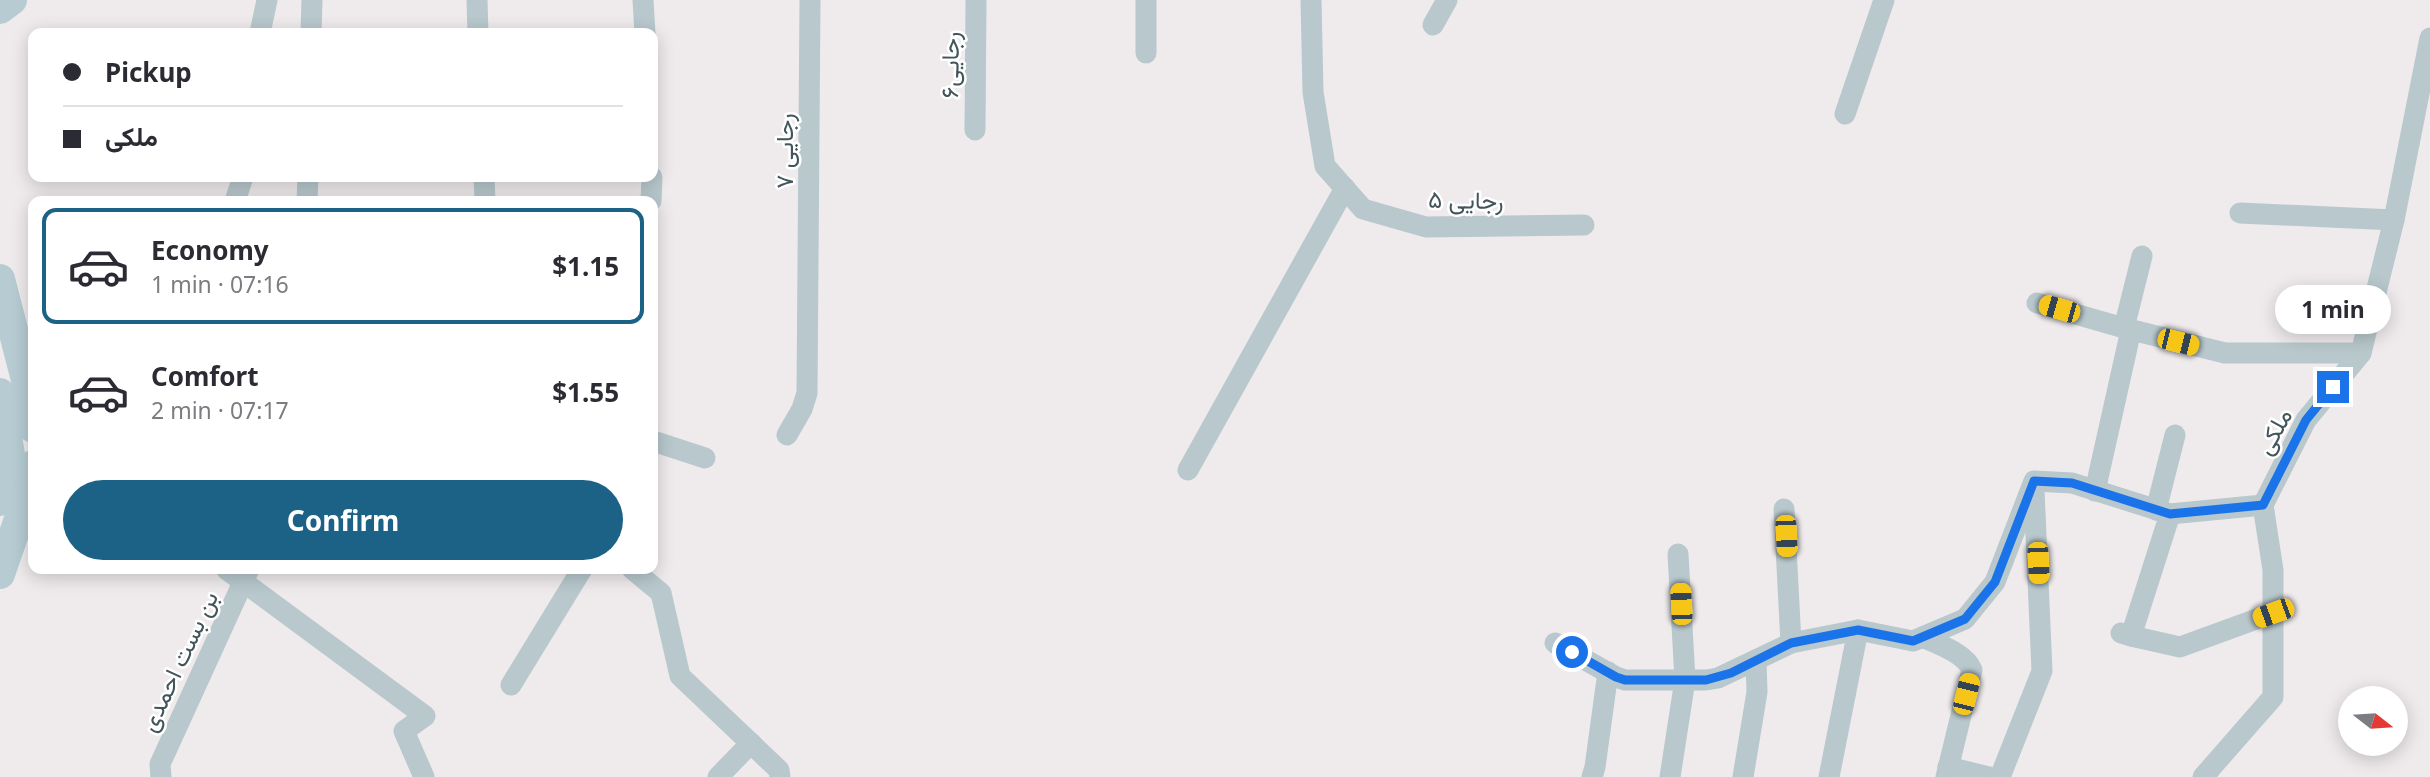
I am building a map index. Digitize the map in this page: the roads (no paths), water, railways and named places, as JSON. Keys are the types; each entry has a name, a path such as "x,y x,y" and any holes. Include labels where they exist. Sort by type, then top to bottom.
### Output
{"street":[{"path":"0,9 12,0"},
{"path":"261,28 267,0"},
{"path":"311,28 312,0"},
{"path":"477,0 478,28"},
{"path":"643,0 645,28"},
{"name":"رجایی ۷","path":"787,435 802,409 807,393 810,0"},
{"name":"رجایی۶","path":"975,130 976,0"},
{"path":"1146,0 1146,53"},
{"name":"رجایی ۵","path":"1311,0 1313,92 1325,166 1363,209 1426,227 1584,225"},
{"path":"1433,25 1447,0"},
{"path":"1845,114 1884,0"},
{"name":"ملکی","path":"2263,505 2306,420 2361,353 2394,220 2430,38"},
{"path":"1188,470 1345,188"},
{"path":"2240,213 2394,220"},
{"path":"2095,491 2142,256"},
{"path":"0,279 28,394"},
{"path":"2037,303 2225,353 2361,353"},
{"path":"0,393 10,455 0,501"},
{"path":"2175,435 2163,512 2126,634 2180,648 2273,613"},
{"path":"658,443 705,458"},
{"path":"2034,481 2072,483 2163,512 2263,505 2273,570 2273,697 2203,777"},
{"path":"1555,643 1625,680 1685,680 1718,678 1791,643 1858,630 1913,641 1965,619 1995,582 2034,481"},
{"path":"2000,777 2042,671 2034,481"},
{"path":"0,573 28,493"},
{"path":"1784,509 1791,643"},
{"path":"1671,777 1685,680 1678,554"},
{"path":"511,685 579,574"},
{"path":"638,574 661,593 680,676 779,770 780,777"},
{"path":"246,576 425,716 404,732 424,777"},
{"name":"بن بست احمدی","path":"161,777 160,764 246,576"},
{"path":"1829,777 1858,630"},
{"path":"1923,637 1959,656 1969,663 1972,670 1947,772 1989,777"},
{"path":"1744,777 1757,692 1756,660"},
{"path":"1592,777 1608,672"},
{"path":"718,777 751,743"}]}
